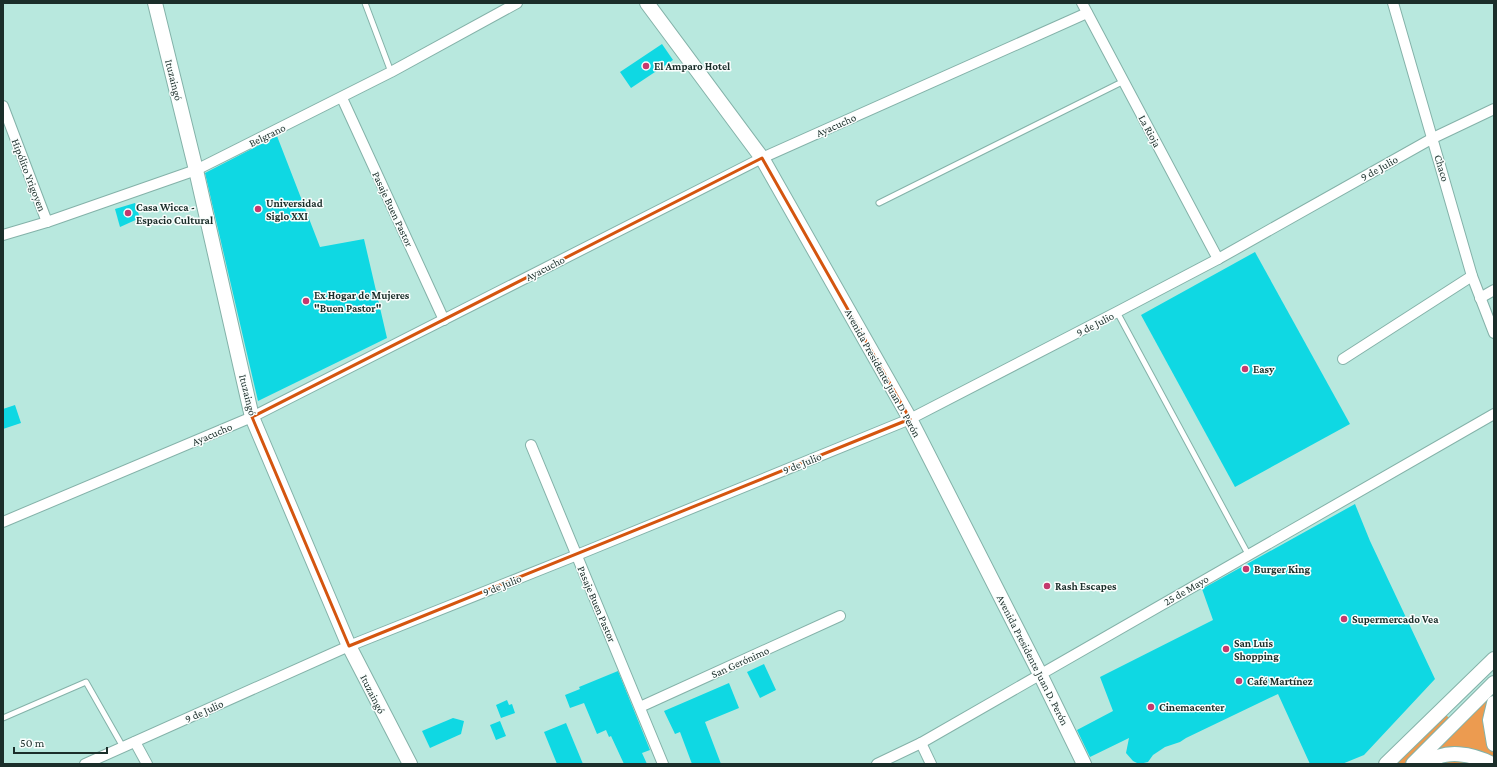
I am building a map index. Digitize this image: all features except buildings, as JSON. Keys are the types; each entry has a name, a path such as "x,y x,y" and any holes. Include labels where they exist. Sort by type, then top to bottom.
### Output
{"street":[{"name":"Ituzaingó","path":"155,3 196,170 252,417 349,646 410,764"},
{"name":"Belgrano","path":"3,235 46,222 196,170 342,98 517,3"},
{"name":"Avenida Presidente Juan D. Perón","path":"647,3 762,158 910,419 1040,674 1084,764"},
{"name":"La Rioja","path":"1082,3 1218,259"},
{"name":"Chaco","path":"1393,3 1472,276 1494,332"},
{"name":"Ayacucho","path":"3,522 252,417 762,158 1087,13"},
{"name":"Pasaje Buen Pastor","path":"342,98 444,320"},
{"name":"Hipólito Yrigoyen","path":"3,106 46,222"},
{"name":"9 de Julio","path":"85,764 349,646 910,419 1218,259 1433,138 1494,109"},
{"path":"1343,359 1472,276"},
{"path":"1480,298 1494,290"},
{"name":"25 de Mayo","path":"877,764 921,743 1494,414"},
{"name":"Pasaje Buen Pastor","path":"531,445 663,764"},
{"name":"San Gerónimo","path":"640,707 840,616"},
{"path":"1386,764 1494,659"},
{"path":"1413,764 1494,683"},
{"path":"1494,703 1490,720 1494,744"},
{"path":"135,742 147,764"},
{"path":"921,743 931,764"},
{"path":"1427,764 1440,756 1459,754 1480,759 1492,764"}],"lane":[{"path":"365,3 391,72"},
{"path":"880,203 1124,81"},
{"path":"1117,312 1248,554"},
{"path":"3,718 86,682 123,747"}],"highlighted area":[{"path":"762,158 910,419 349,646 252,417"}],"shaded area":[{"path":"1490,697 1490,745 1494,753 1494,760 1431,756"},
{"path":"1444,713 1450,719 1404,764 1393,764"},
{"path":"1445,759 1480,764 1434,764"}],"place":[{"name":"El Amparo Hotel","path":"646,66"},
{"name":"Universidad Siglo XXI","path":"258,209"},
{"name":"Casa Wicca - Espacio Cultural","path":"128,213"},
{"name":"Ex Hogar de Mujeres \"Buen Pastor\"","path":"306,301"},
{"name":"Easy","path":"1245,369"},
{"name":"Burger King","path":"1246,569"},
{"name":"Rash Escapes","path":"1047,586"},
{"name":"Supermercado Vea","path":"1344,619"},
{"name":"San Luis Shopping","path":"1226,649"},
{"name":"Café Martínez","path":"1239,681"},
{"name":"Cinemacenter","path":"1151,707"}]}
